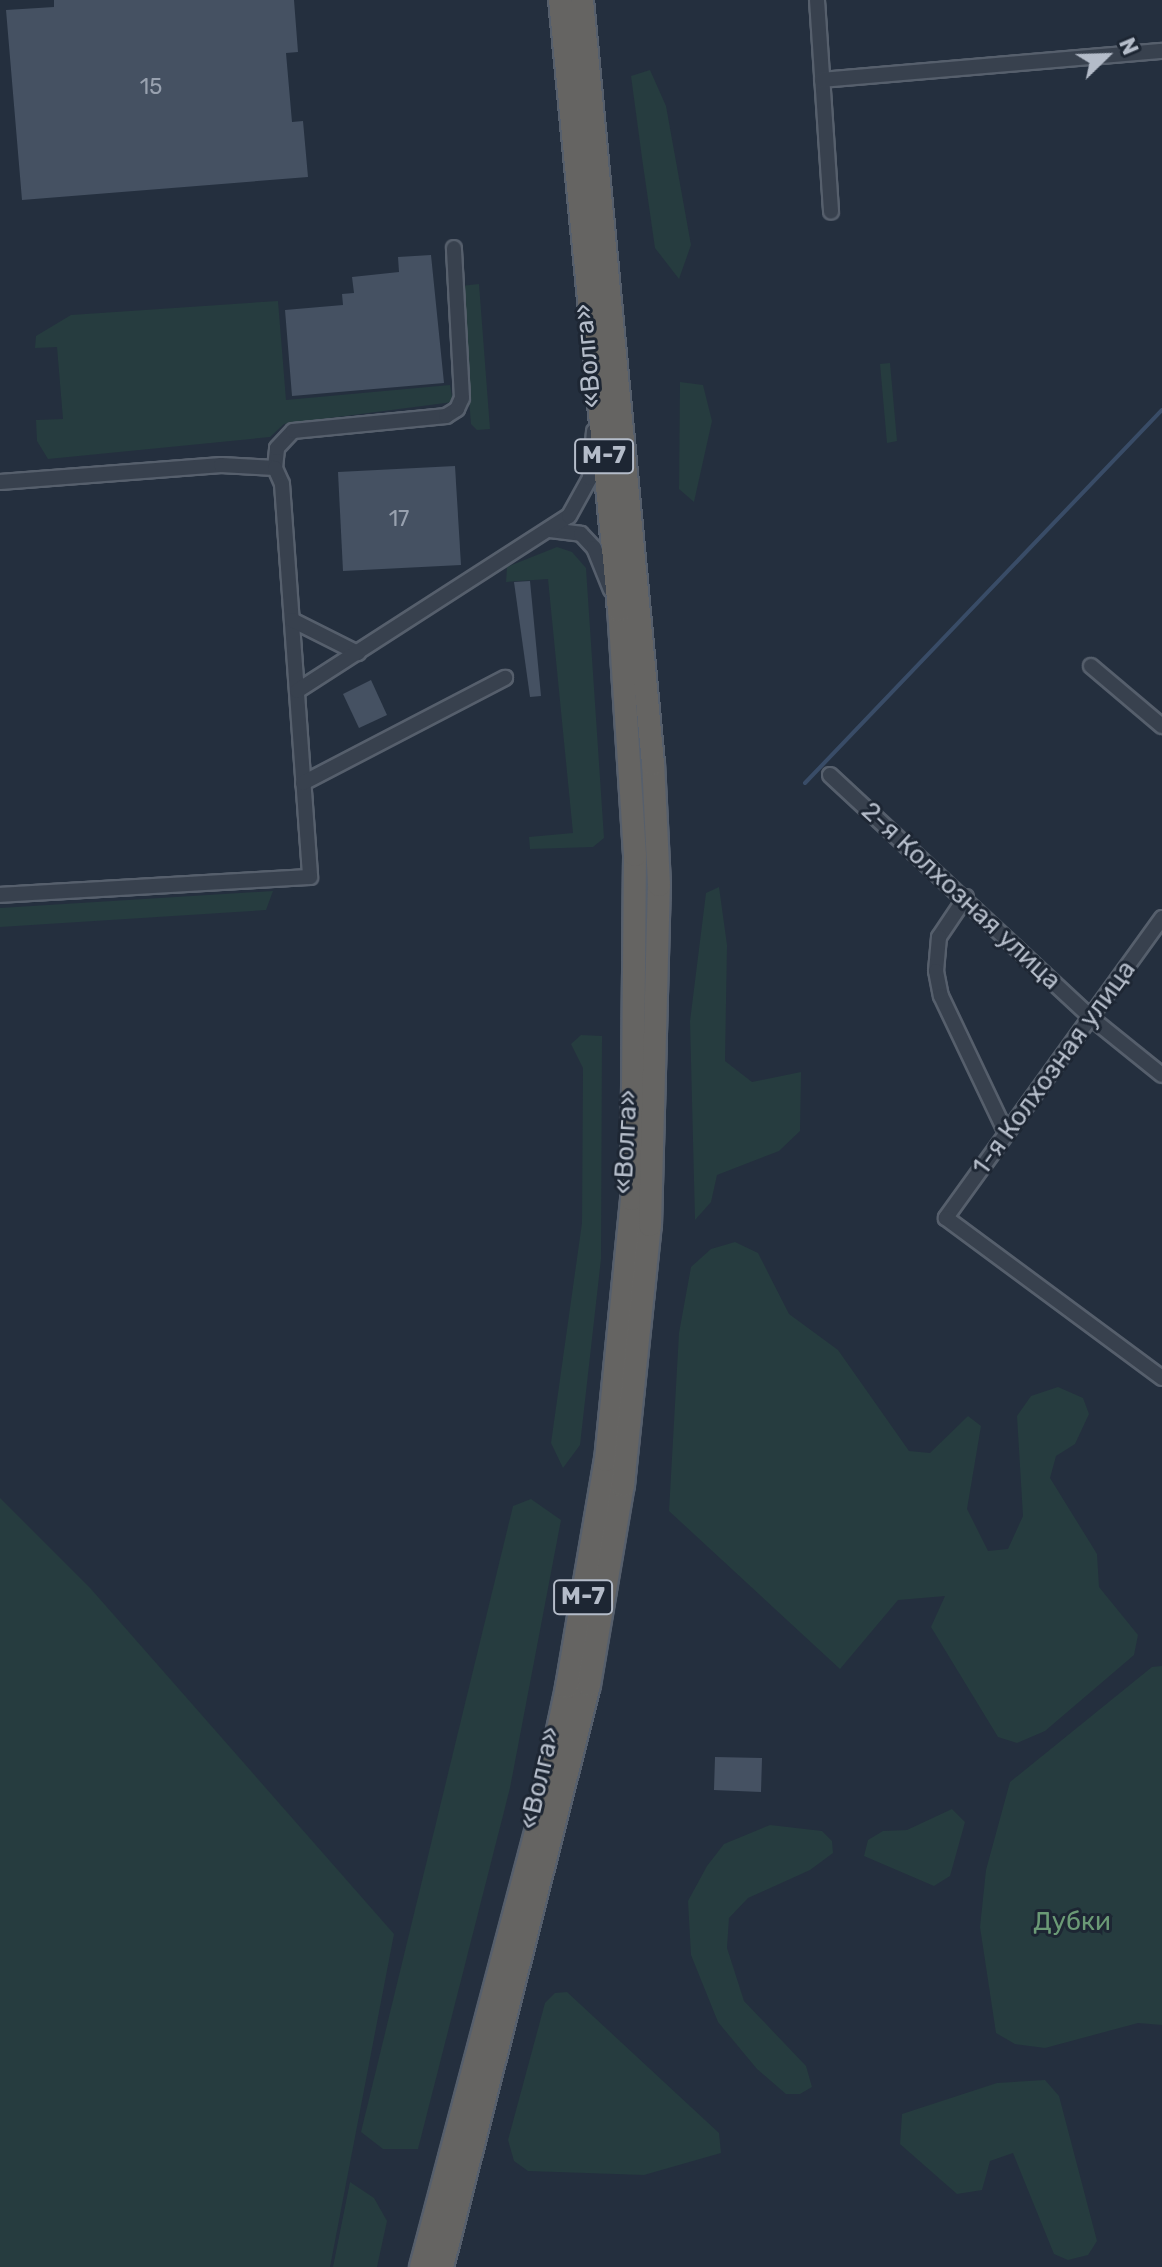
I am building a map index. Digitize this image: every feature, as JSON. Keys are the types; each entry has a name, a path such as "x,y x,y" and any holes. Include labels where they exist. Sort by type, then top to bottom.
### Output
{"highway":[{"name":"«Волга»","path":"421,2267 538,1824 602,1486 632,1199 637,910 635,855 619,610 560,0"},
{"name":"«Волга»","path":"442,2267 589,1685 623,1485 650,1225 659,900 653,764 582,0"}],"street":[{"path":"817,0 831,212"},
{"path":"822,80 1162,51"},
{"path":"0,895 310,877 282,484 275,468 277,448 293,431 446,416 457,409 462,398 454,248"},
{"path":"297,691 550,530 580,504 590,478 598,392"},
{"path":"0,482 221,465 275,468"},
{"path":"550,530 581,534 594,548 619,610"},
{"path":"292,620 358,653"},
{"path":"1091,666 1162,726"},
{"path":"303,783 505,678"},
{"name":"2-я Колхозная улица","path":"830,775 966,897 1090,1017 1162,1075"},
{"path":"966,897 939,937 936,971 941,996 1005,1131"},
{"name":"1-я Колхозная улица","path":"1162,918 1005,1131 946,1218 1162,1378"}],"green space":[{"path":"650,70 666,106 691,245 679,279 655,248 642,158 631,76"},
{"path":"479,284 490,429 477,430 471,424 460,286"},
{"path":"278,301 286,400 450,385 453,402 284,424 270,437 48,459 37,441 36,420 63,419 57,347 35,348 36,336 71,315"},
{"path":"890,363 897,441 887,443 880,364"},
{"path":"680,382 703,385 712,421 694,502 679,489"},
{"path":"557,547 572,552 586,568 604,838 593,847 530,849 529,837 573,833 548,579 506,582 507,567"},
{"path":"719,887 727,945 725,1061 752,1082 801,1072 800,1131 779,1151 717,1175 711,1202 695,1220 690,1021 706,893"},
{"path":"273,891 266,910 0,927 0,908"},
{"path":"581,1035 602,1036 601,1259 580,1445 563,1468 551,1443 582,1223 583,1068 571,1044"},
{"path":"735,1242 758,1253 789,1314 838,1350 909,1451 930,1453 968,1416 981,1426 967,1509 988,1551 1008,1549 1023,1516 1017,1416 1031,1396 1058,1387 1083,1398 1089,1414 1075,1444 1056,1456 1050,1478 1097,1554 1099,1587 1138,1635 1134,1655 1045,1731 1017,1743 998,1737 931,1627 945,1596 898,1600 840,1669 669,1511 679,1333 691,1267 711,1249"},
{"path":"0,1498 91,1589 394,1934 330,2267 0,2267"},
{"path":"531,1499 561,1520 510,1788 418,2149 383,2149 361,2132 513,1506"},
{"name":"Дубки","path":"1162,1666 1162,2025 1138,2023 1045,2048 1015,2044 996,2033 980,1927 986,1870 1010,1782 1152,1667"},
{"path":"952,1809 965,1822 950,1876 934,1886 864,1856 868,1840 883,1831 907,1830"},
{"path":"770,1825 822,1831 832,1841 833,1853 810,1870 748,1898 729,1918 727,1948 744,2001 806,2066 812,2087 800,2094 786,2094 757,2069 718,2022 691,1955 688,1901 707,1866 724,1844"},
{"path":"567,1992 719,2133 721,2153 644,2175 528,2171 514,2161 508,2140 545,2003 555,1993"},
{"path":"1045,2080 1059,2096 1097,2241 1088,2255 1068,2260 1054,2254 1013,2153 990,2161 982,2190 957,2194 900,2144 902,2114 997,2083"},
{"path":"350,2182 374,2198 387,2221 377,2267 333,2267"}],"building":[{"path":"54,0 294,0 298,52 286,53 292,122 303,121 308,177 22,200 6,10 54,7"},
{"path":"431,255 444,383 292,396 285,310 343,305 342,294 354,293 352,277 399,272 398,257"},
{"path":"455,466 461,565 343,571 338,472"},
{"path":"530,581 541,696 530,697 514,582"},
{"path":"371,680 387,715 359,728 343,694"},
{"path":"715,1757 762,1758 761,1792 714,1790"}],"waterway":[{"path":"805,783 1162,410"}]}
